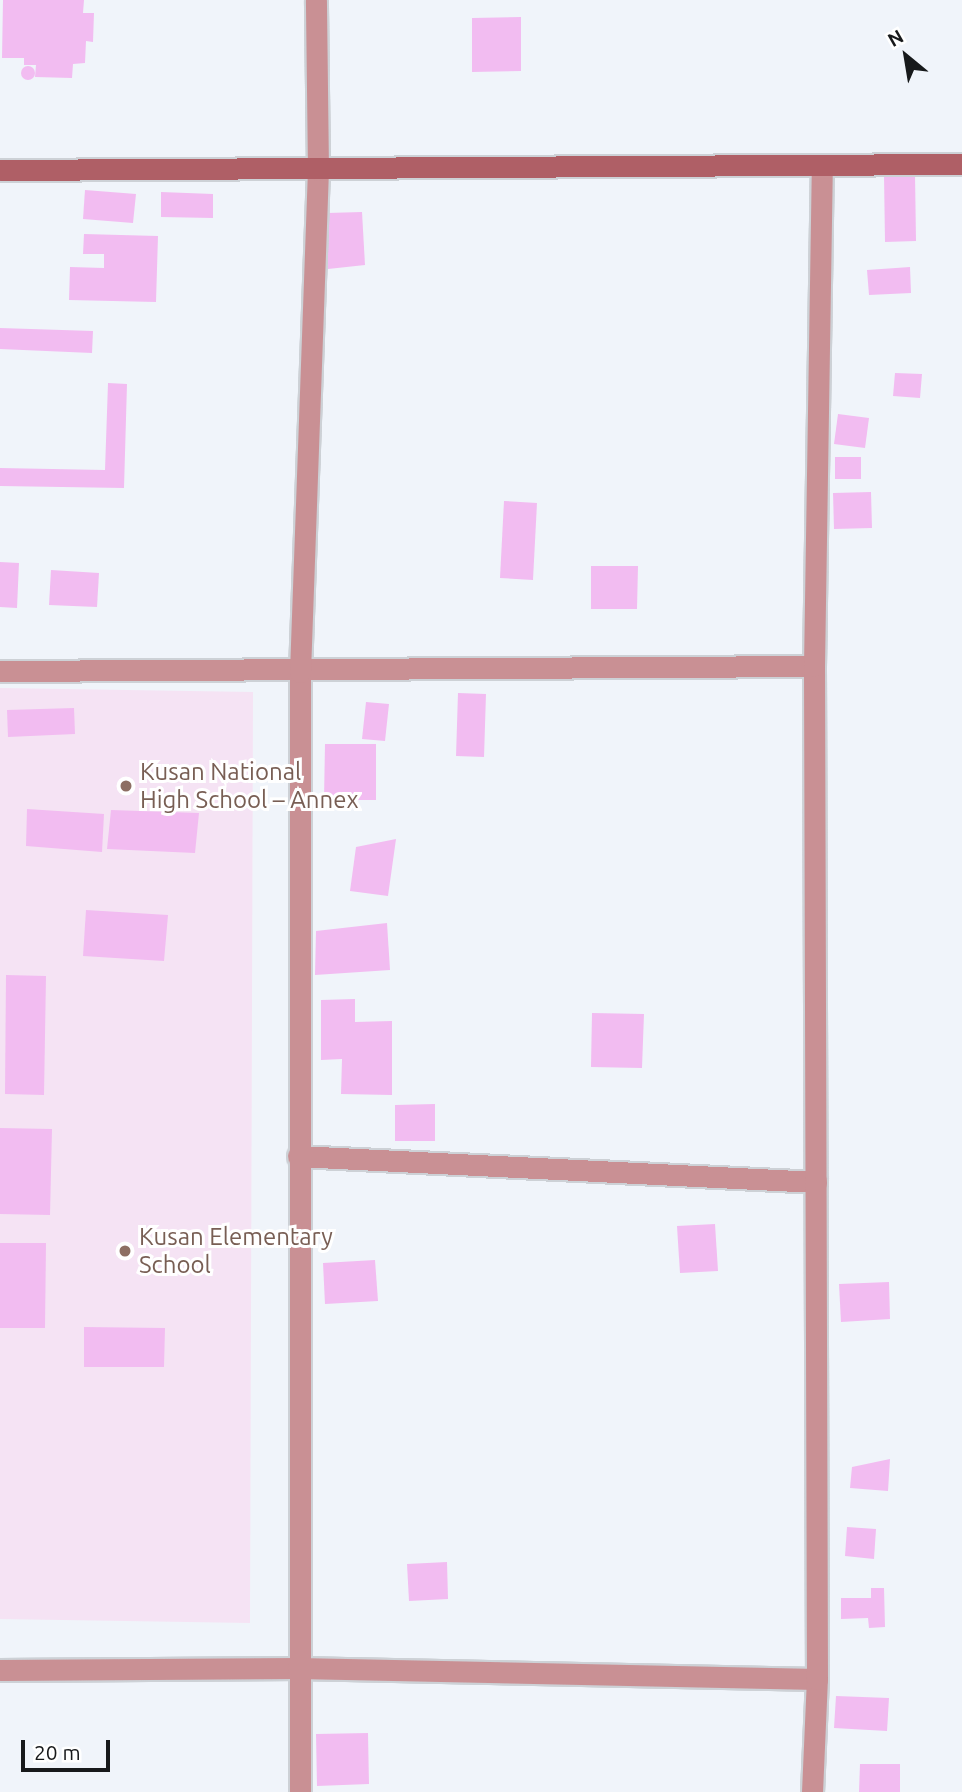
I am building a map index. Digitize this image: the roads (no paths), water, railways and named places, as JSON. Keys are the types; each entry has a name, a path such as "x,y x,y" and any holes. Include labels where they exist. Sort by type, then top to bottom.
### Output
{"street":[{"path":"300,1792 300,672 318,170 316,0"},
{"path":"0,170 822,167 962,164"},
{"path":"812,1792 817,1679 814,666 822,167"},
{"path":"0,671 300,672 814,666"},
{"path":"298,1156 816,1182"},
{"path":"0,1670 298,1668 817,1679"}],"place":[{"name":"Kusan National High School – Annex","path":"126,786"},
{"name":"Kusan Elementary School","path":"125,1251"}]}
